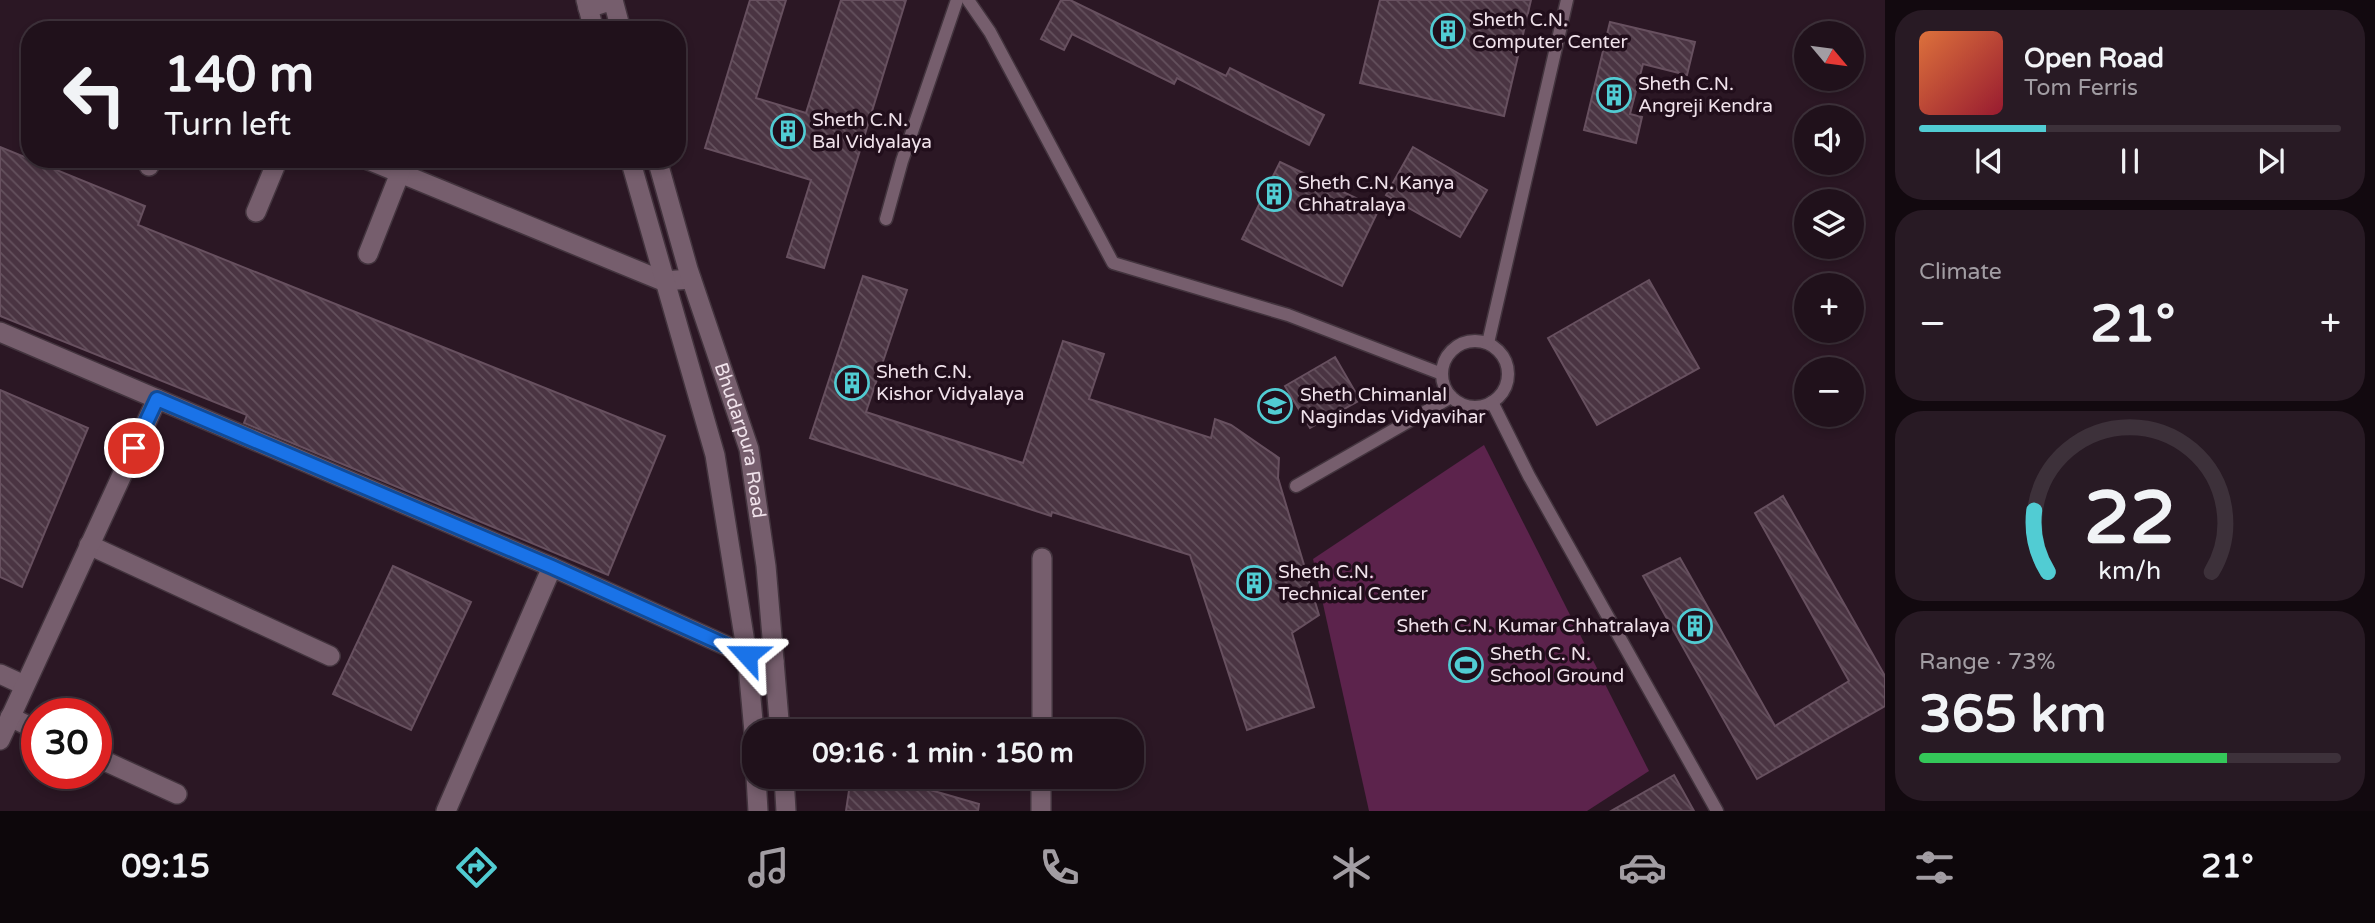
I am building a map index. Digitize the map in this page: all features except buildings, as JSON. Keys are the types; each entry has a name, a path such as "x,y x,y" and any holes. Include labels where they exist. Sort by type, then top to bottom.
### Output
{"street":[{"path":"592,21 587,4 613,0 619,21"},
{"path":"256,212 274,168"},
{"path":"388,168 663,281 691,279"},
{"name":"Bhudarpura Road","path":"632,168 715,455 747,655 753,719"},
{"name":"Bhudarpura Road","path":"660,168 691,279 749,449 766,566 779,719"},
{"path":"368,254 400,173"},
{"path":"0,332 552,567 747,655 774,660"},
{"path":"0,740 157,399"},
{"path":"89,545 330,656"},
{"path":"1041,719 1042,558"},
{"path":"453,809 552,567"},
{"path":"0,674 24,685"},
{"path":"10,717 21,722"},
{"path":"112,764 177,794"},
{"path":"757,789 758,811"},
{"path":"785,789 786,811"},
{"path":"1041,789 1041,811"}],"lane":[{"path":"886,219 902,161 957,0"},
{"path":"968,0 990,32 1113,264 1288,315 1441,373"},
{"path":"1488,343 1567,0"},
{"path":"1475,340 1488,343 1499,351 1506,361 1508,374 1505,387 1492,402 1474,407 1451,397 1444,387 1441,373 1444,361 1452,350 1462,343 1475,340"},
{"path":"1296,486 1451,397"},
{"path":"1492,402 1529,476 1717,811"}],"shaded area":[{"name":"Sheth C. N. School Ground","path":"1484,445 1649,771 1587,811 1369,811 1313,559"}],"place":[{"name":"Sheth C.N. Computer Center","path":"1448,31"},
{"name":"Sheth C.N. Angreji Kendra","path":"1614,95"},
{"name":"Sheth C.N. Bal Vidyalaya","path":"788,131"},
{"name":"Sheth C.N. Kanya Chhatralaya","path":"1274,194"},
{"name":"Sheth C.N. Kishor Vidyalaya","path":"852,383"},
{"name":"Sheth Chimanlal Nagindas Vidyavihar","path":"1275,406"},
{"name":"Sheth C.N. Technical Center","path":"1254,583"},
{"name":"Sheth C.N. Kumar Chhatralaya","path":"1695,626"},
{"name":"Sheth C. N. School Ground","path":"1466,665"}],"route":[{"path":"134,448 157,399 552,567 747,655"}]}
